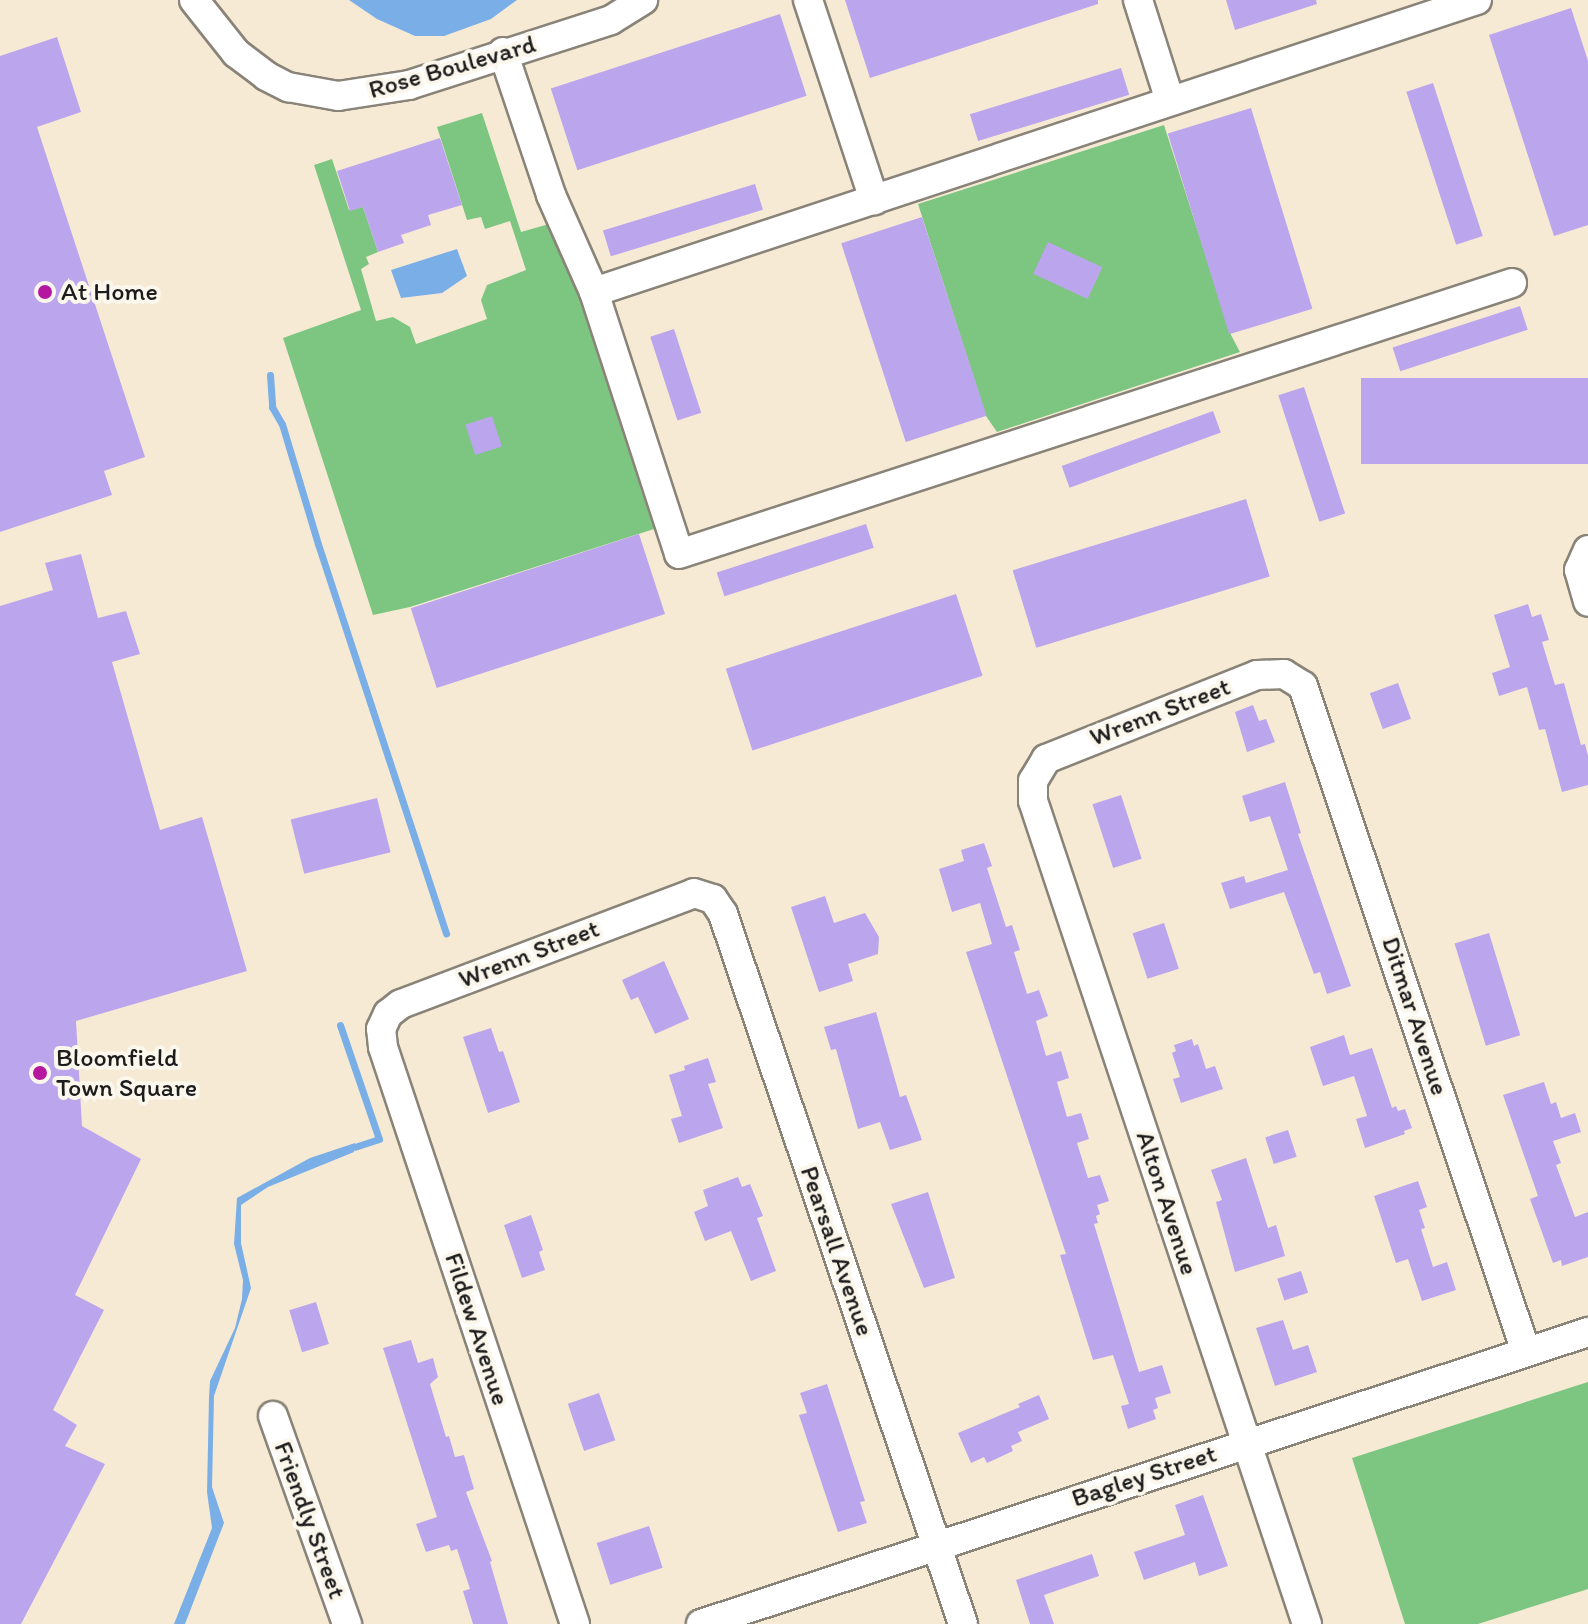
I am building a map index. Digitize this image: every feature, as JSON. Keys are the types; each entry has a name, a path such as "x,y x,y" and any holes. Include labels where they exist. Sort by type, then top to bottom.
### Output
{"street":[{"name":"Rose Boulevard","path":"194,0 236,53 266,76 314,94 369,94 395,88 611,20 643,0"},
{"path":"808,0 874,200"},
{"path":"1138,0 1170,101"},
{"path":"594,292 1477,0"},
{"path":"503,52 551,195 594,292 679,554 1512,283"},
{"path":"1585,592 1580,564 1588,550"},
{"name":"Wrenn Street","path":"1033,781 1041,764 1053,754 1257,675 1275,672 1299,682"},
{"name":"Ditmar Avenue","path":"1299,682 1310,698 1526,1352"},
{"name":"Alton Avenue","path":"1033,781 1033,801 1307,1624"},
{"name":"Wrenn Street","path":"380,1034 388,1014 401,1004 694,893"},
{"name":"Pearsall Avenue","path":"694,893 713,899 723,914 963,1624"},
{"name":"Fildew Avenue","path":"380,1034 575,1624"},
{"name":"Bagley Street","path":"701,1624 1588,1332"},
{"name":"Friendly Street","path":"273,1416 347,1624"}],"green space":[{"path":"482,113 521,232 549,224 573,279 654,529 410,607 373,615 283,338 361,310 314,165 332,159 349,210 363,207 378,252 366,257 369,264 361,269 376,321 393,317 410,327 416,344 487,319 481,300 487,285 526,270 510,221 485,229 481,217 467,220 437,127"},
{"path":"1164,125 1231,335 1240,352 997,432 986,416 918,204"},
{"path":"1588,1382 1588,1589 1478,1624 1405,1624 1352,1458"}],"water":[{"path":"349,0 517,0 491,19 444,36 415,36 377,19"},
{"path":"457,249 467,276 442,293 401,298 391,270"},
{"path":"355,1143 354,1152 268,1187 241,1205 241,1243 251,1288 214,1396 212,1487 224,1523 185,1624 174,1624 212,1528 207,1492 210,1381 235,1328 242,1299 243,1280 234,1244 237,1198 310,1158"}],"building":[{"path":"845,0 1098,0 1098,4 870,78"},
{"path":"1226,0 1316,0 1317,4 1235,30"},
{"path":"1571,8 1588,61 1588,225 1554,236 1489,35"},
{"path":"780,14 807,96 577,170 551,88"},
{"name":"At Home","path":"57,37 81,112 37,127 145,457 104,471 112,495 0,532 0,56"},
{"path":"1121,68 1129,95 978,141 970,114"},
{"path":"1433,83 1483,236 1456,245 1406,92"},
{"path":"1251,108 1312,309 1229,334 1168,133"},
{"path":"440,138 462,205 428,215 431,225 401,235 404,243 378,252 363,207 350,211 337,171"},
{"path":"755,184 763,210 611,256 603,230"},
{"path":"922,217 987,416 906,442 841,243"},
{"path":"1048,242 1102,267 1088,299 1033,274"},
{"path":"1520,306 1528,330 1400,371 1393,347"},
{"path":"674,329 701,413 677,420 650,337"},
{"path":"1361,378 1588,378 1588,464 1361,464"},
{"path":"1304,387 1345,513 1319,522 1278,395"},
{"path":"1213,411 1221,433 1070,488 1062,466"},
{"path":"492,416 502,446 475,455 465,425"},
{"path":"1246,499 1270,576 1036,648 1013,570"},
{"path":"866,524 874,548 724,596 717,573"},
{"path":"639,534 665,614 437,688 411,608"},
{"name":"Bloomfield Town Square","path":"81,554 98,618 126,611 140,654 112,662 160,830 202,817 247,971 76,1021 82,1126 141,1159 75,1295 104,1310 53,1410 77,1425 65,1446 105,1464 21,1624 0,1624 0,606 53,590 45,563"},
{"path":"956,594 983,676 752,751 726,669"},
{"path":"1528,604 1532,617 1541,614 1549,640 1542,642 1555,685 1564,683 1581,745 1585,744 1588,756 1588,785 1562,792 1545,729 1539,730 1527,687 1499,696 1492,673 1510,667 1494,615"},
{"path":"1398,683 1411,719 1383,729 1370,693"},
{"path":"1253,705 1259,721 1266,719 1275,742 1247,752 1235,712"},
{"path":"1285,782 1301,833 1298,834 1351,986 1327,994 1320,972 1314,974 1284,892 1230,909 1221,883 1244,876 1246,883 1288,870 1270,816 1250,822 1242,796"},
{"path":"1121,795 1142,859 1113,868 1092,804"},
{"path":"377,798 391,852 304,874 291,820"},
{"path":"984,843 992,866 987,868 1006,927 1012,925 1020,950 1014,952 1027,994 1039,990 1048,1016 1036,1021 1046,1056 1061,1051 1069,1078 1057,1082 1067,1117 1081,1113 1089,1139 1077,1143 1088,1178 1100,1175 1109,1201 1097,1205 1100,1214 1096,1216 1098,1223 1094,1224 1139,1372 1162,1365 1171,1393 1155,1398 1158,1408 1153,1410 1156,1419 1128,1429 1121,1406 1129,1404 1113,1355 1093,1360 1060,1255 1066,1254 966,952 992,944 980,903 952,912 939,869 964,861 961,850"},
{"path":"825,896 834,923 865,913 879,937 878,954 848,964 853,981 819,992 791,907"},
{"path":"1164,923 1179,969 1147,979 1133,933"},
{"path":"1489,933 1520,1035 1486,1046 1455,944"},
{"path":"664,961 689,1019 655,1034 638,997 631,1000 622,980"},
{"path":"876,1012 900,1097 906,1095 922,1140 890,1150 880,1122 858,1129 836,1049 831,1050 824,1027"},
{"path":"491,1028 499,1052 503,1051 520,1102 488,1113 463,1037"},
{"path":"1344,1035 1350,1055 1372,1048 1392,1108 1396,1106 1398,1111 1405,1109 1412,1128 1404,1131 1405,1134 1365,1148 1356,1119 1367,1116 1354,1076 1323,1086 1310,1047"},
{"path":"1192,1039 1194,1046 1198,1044 1206,1069 1215,1066 1223,1089 1181,1103 1173,1079 1180,1077 1172,1053 1176,1051 1174,1045"},
{"path":"708,1058 716,1082 708,1084 723,1128 679,1143 671,1119 682,1116 669,1075"},
{"path":"1544,1082 1551,1104 1556,1102 1561,1118 1575,1113 1581,1132 1553,1141 1561,1163 1556,1165 1575,1217 1588,1212 1588,1257 1562,1266 1561,1260 1553,1263 1530,1199 1538,1196 1503,1095"},
{"path":"1288,1130 1297,1157 1274,1164 1265,1137"},
{"path":"1246,1158 1268,1228 1276,1225 1285,1256 1235,1272 1216,1202 1222,1200 1211,1170"},
{"path":"738,1177 742,1187 750,1184 763,1216 757,1218 776,1271 751,1281 731,1231 705,1241 694,1212 708,1206 703,1190"},
{"path":"1418,1181 1427,1207 1419,1210 1425,1228 1421,1229 1433,1267 1447,1262 1456,1290 1422,1301 1408,1259 1396,1263 1374,1196"},
{"path":"928,1192 955,1278 924,1288 891,1204"},
{"path":"531,1215 543,1250 539,1252 545,1270 522,1278 504,1225"},
{"path":"1301,1271 1308,1293 1284,1301 1277,1279"},
{"path":"316,1302 329,1344 302,1352 289,1310"},
{"path":"1283,1320 1293,1350 1308,1345 1317,1372 1275,1386 1256,1328"},
{"path":"411,1340 418,1363 433,1358 438,1377 430,1384 455,1457 464,1455 474,1489 466,1492 492,1561 508,1624 473,1624 463,1591 470,1589 457,1549 451,1551 449,1545 426,1552 416,1524 437,1517 383,1348"},
{"path":"827,1384 865,1501 860,1502 867,1523 838,1532 799,1415 807,1413 800,1393"},
{"path":"599,1393 615,1440 584,1451 568,1404"},
{"path":"1039,1395 1049,1419 1018,1432 1022,1441 1011,1446 1013,1451 987,1463 984,1457 971,1463 958,1433 1020,1407 1018,1404"},
{"path":"1203,1495 1228,1566 1199,1576 1195,1562 1144,1580 1134,1552 1185,1535 1175,1505"},
{"path":"649,1526 663,1568 610,1585 597,1543"},
{"path":"1092,1554 1099,1576 1044,1595 1054,1624 1030,1624 1016,1580"}],"waterway":[{"path":"270,375 272,407 282,424 318,544 446,933"},
{"path":"340,1025 379,1139 355,1147"}],"place":[{"name":"At Home","path":"45,292"},
{"name":"Bloomfield Town Square","path":"40,1073"}]}
